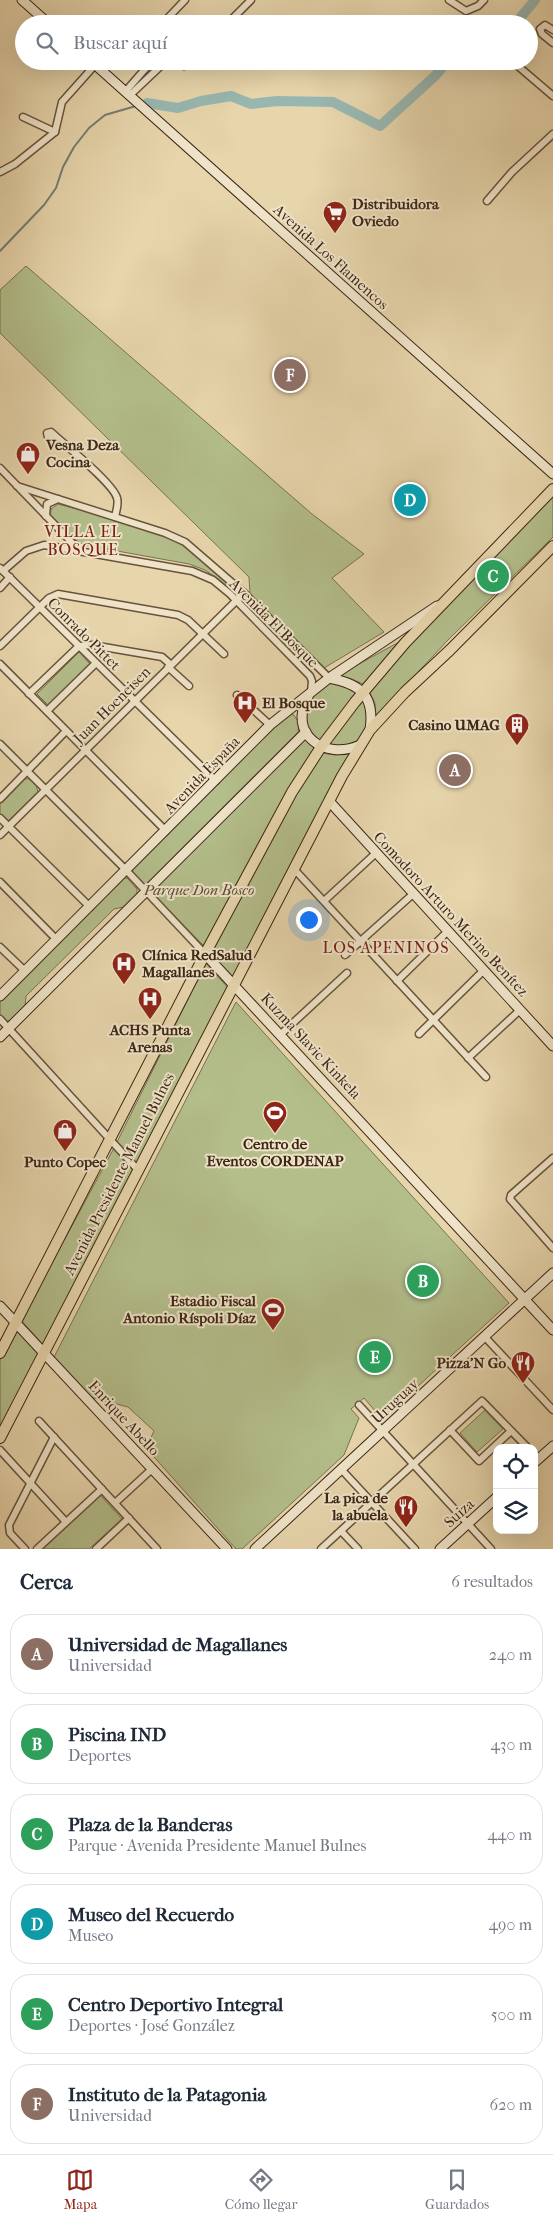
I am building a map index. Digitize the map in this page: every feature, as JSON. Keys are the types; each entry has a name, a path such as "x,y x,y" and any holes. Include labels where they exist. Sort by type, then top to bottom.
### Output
{"main road":[{"name":"Avenida Presidente Manuel Bulnes","path":"0,1353 292,792 321,747 363,692 445,600 553,488"},
{"name":"Avenida Presidente Manuel Bulnes","path":"0,1438 329,801 360,745 370,730 405,692 450,650 553,546"}],"street":[{"path":"22,0 39,15"},
{"path":"171,15 186,0"},
{"path":"236,15 251,0"},
{"path":"449,0 466,11 478,6 484,0"},
{"path":"553,30 547,26 542,26 542,34 553,43"},
{"path":"0,172 15,164 55,132 62,102 87,70"},
{"name":"Avenida Los Flamencos","path":"101,70 553,474"},
{"path":"129,95 146,70"},
{"path":"129,95 156,70"},
{"path":"523,70 553,96"},
{"path":"23,117 55,132"},
{"path":"487,201 512,172 553,134"},
{"path":"65,445 111,488 117,496 118,502 115,517"},
{"name":"Avenida El Bosque","path":"0,468 79,550 192,571 213,580 310,676 312,680 311,692"},
{"name":"Avenida El Bosque","path":"17,486 165,532 185,542 244,593 329,678"},
{"path":"46,516 47,504 58,499"},
{"path":"2,570 34,547 44,545 79,550"},
{"name":"Conrado Pittet","path":"2,570 216,780"},
{"path":"0,588 10,578"},
{"name":"Juan Hoeneisen","path":"0,835 202,632 244,593"},
{"path":"0,646 39,607 58,594 178,615 188,620 224,654"},
{"name":"Avenida España","path":"0,996 270,726 329,678 445,600"},
{"path":"30,694 79,646 92,646 162,658 189,686"},
{"path":"47,712 96,663"},
{"path":"0,664 166,831"},
{"path":"329,678 349,683 363,692 370,706 370,730"},
{"path":"311,692 305,702 302,714 306,732 321,747 342,751 360,745"},
{"path":"237,695 270,726"},
{"path":"0,799 66,731"},
{"path":"0,1037 306,732"},
{"name":"Kuzma Slavic Kinkela","path":"0,744 126,870 206,954 553,1330"},
{"name":"Comodoro Arturo Merino Benítez","path":"329,801 553,1046"},
{"path":"0,818 90,908"},
{"path":"324,901 376,853"},
{"path":"294,869 486,1078"},
{"path":"0,882 57,940"},
{"path":"345,955 413,894"},
{"path":"397,981 448,931"},
{"path":"0,947 25,971"},
{"path":"419,1034 484,970"},
{"path":"281,1034 347,973"},
{"path":"468,1058 520,1010"},
{"path":"0,1019 138,1170"},
{"path":"553,1158 511,1195 510,1199 553,1248"},
{"name":"Uruguay","path":"255,1549 553,1272"},
{"name":"Enrique Abello","path":"0,1306 227,1549"},
{"path":"484,1336 553,1410"},
{"path":"321,1549 482,1401 524,1444"},
{"path":"359,1405 491,1549"},
{"path":"39,1421 158,1549"},
{"path":"450,1430 479,1461 511,1431"},
{"path":"25,1549 8,1529 54,1437"},
{"path":"538,1457 553,1446"},
{"path":"0,1450 66,1522"},
{"path":"115,1503 152,1469"},
{"path":"341,1469 415,1549"},
{"path":"36,1549 102,1489"},
{"name":"Suiza","path":"440,1549 493,1501"},
{"path":"96,1549 129,1518"},
{"path":"341,1531 358,1549"}],"green space":[{"path":"26,266 312,514 364,554 332,578 384,632 324,668 250,594 249,577 0,333 0,290"},
{"path":"553,494 553,537 448,640 376,717 375,703 368,689"},
{"path":"58,504 122,520 168,537 196,555 234,591 205,570 189,564 84,545 69,536 50,517 51,509"},
{"path":"399,642 363,684 352,679 337,676"},
{"path":"79,652 90,664 49,706 37,694"},
{"path":"330,683 343,683 365,698 369,723 364,732 351,745 321,745 305,725 306,711 310,699 317,690"},
{"path":"285,715 294,715 299,723 298,732 147,884 142,884 132,872 133,868"},
{"name":"Parque Don Bosco","path":"300,740 306,740 313,746 314,752 205,947 151,892"},
{"path":"321,753 335,755 352,753 238,983 211,955 294,790"},
{"path":"23,779 29,779 36,785 38,792 8,821 0,814 0,802"},
{"path":"122,878 127,878 137,889 137,894 124,907 114,909 26,996 25,1007 11,1021 7,1021 0,1014 0,1001"},
{"path":"206,963 229,989 45,1347 21,1320 114,1148"},
{"name":"Estadio Fiscal Antonio Ríspoli Díaz","path":"236,1002 509,1303 382,1419 364,1398 351,1409 359,1418 344,1455 242,1549 236,1549 146,1448 154,1431 128,1407 90,1397 53,1359"},
{"path":"16,1328 39,1355 0,1430 0,1360"},
{"path":"485,1410 503,1429 477,1452 460,1433"},
{"path":"100,1495 122,1519 89,1549 42,1549"}],"waterway":[{"path":"522,15 535,0"},
{"path":"147,103 178,108 201,101 231,96 251,104 277,101 333,102 380,126 440,70"},
{"path":"0,251 44,205 56,188 63,167 74,147 89,128 105,115 136,106"}],"place":[{"name":"Distribuidora Oviedo","path":"335,234"},
{"name":"Instituto de la Patagonia","path":"290,375"},
{"name":"Vesna Deza Cocina","path":"28,475"},
{"name":"Museo del Recuerdo","path":"410,500"},
{"name":"Plaza de la Banderas","path":"493,576"},
{"name":"El Bosque","path":"245,724"},
{"name":"Casino UMAG","path":"517,746"},
{"name":"Universidad de Magallanes","path":"455,770"},
{"name":"Clínica RedSalud Magallanes","path":"124,985"},
{"name":"ACHS Punta Arenas","path":"150,1020"},
{"name":"Centro de Eventos CORDENAP","path":"275,1134"},
{"name":"Punto Copec","path":"65,1152"},
{"name":"Piscina IND","path":"423,1281"},
{"name":"Estadio Fiscal Antonio Ríspoli Díaz","path":"273,1331"},
{"name":"Centro Deportivo Integral","path":"375,1357"},
{"name":"Pizza'N Go","path":"523,1384"},
{"name":"La pica de la abuela","path":"406,1528"}],"district":[{"name":"VILLA EL BOSQUE","path":"83,540"},
{"name":"LOS APENINOS","path":"386,947"}]}
